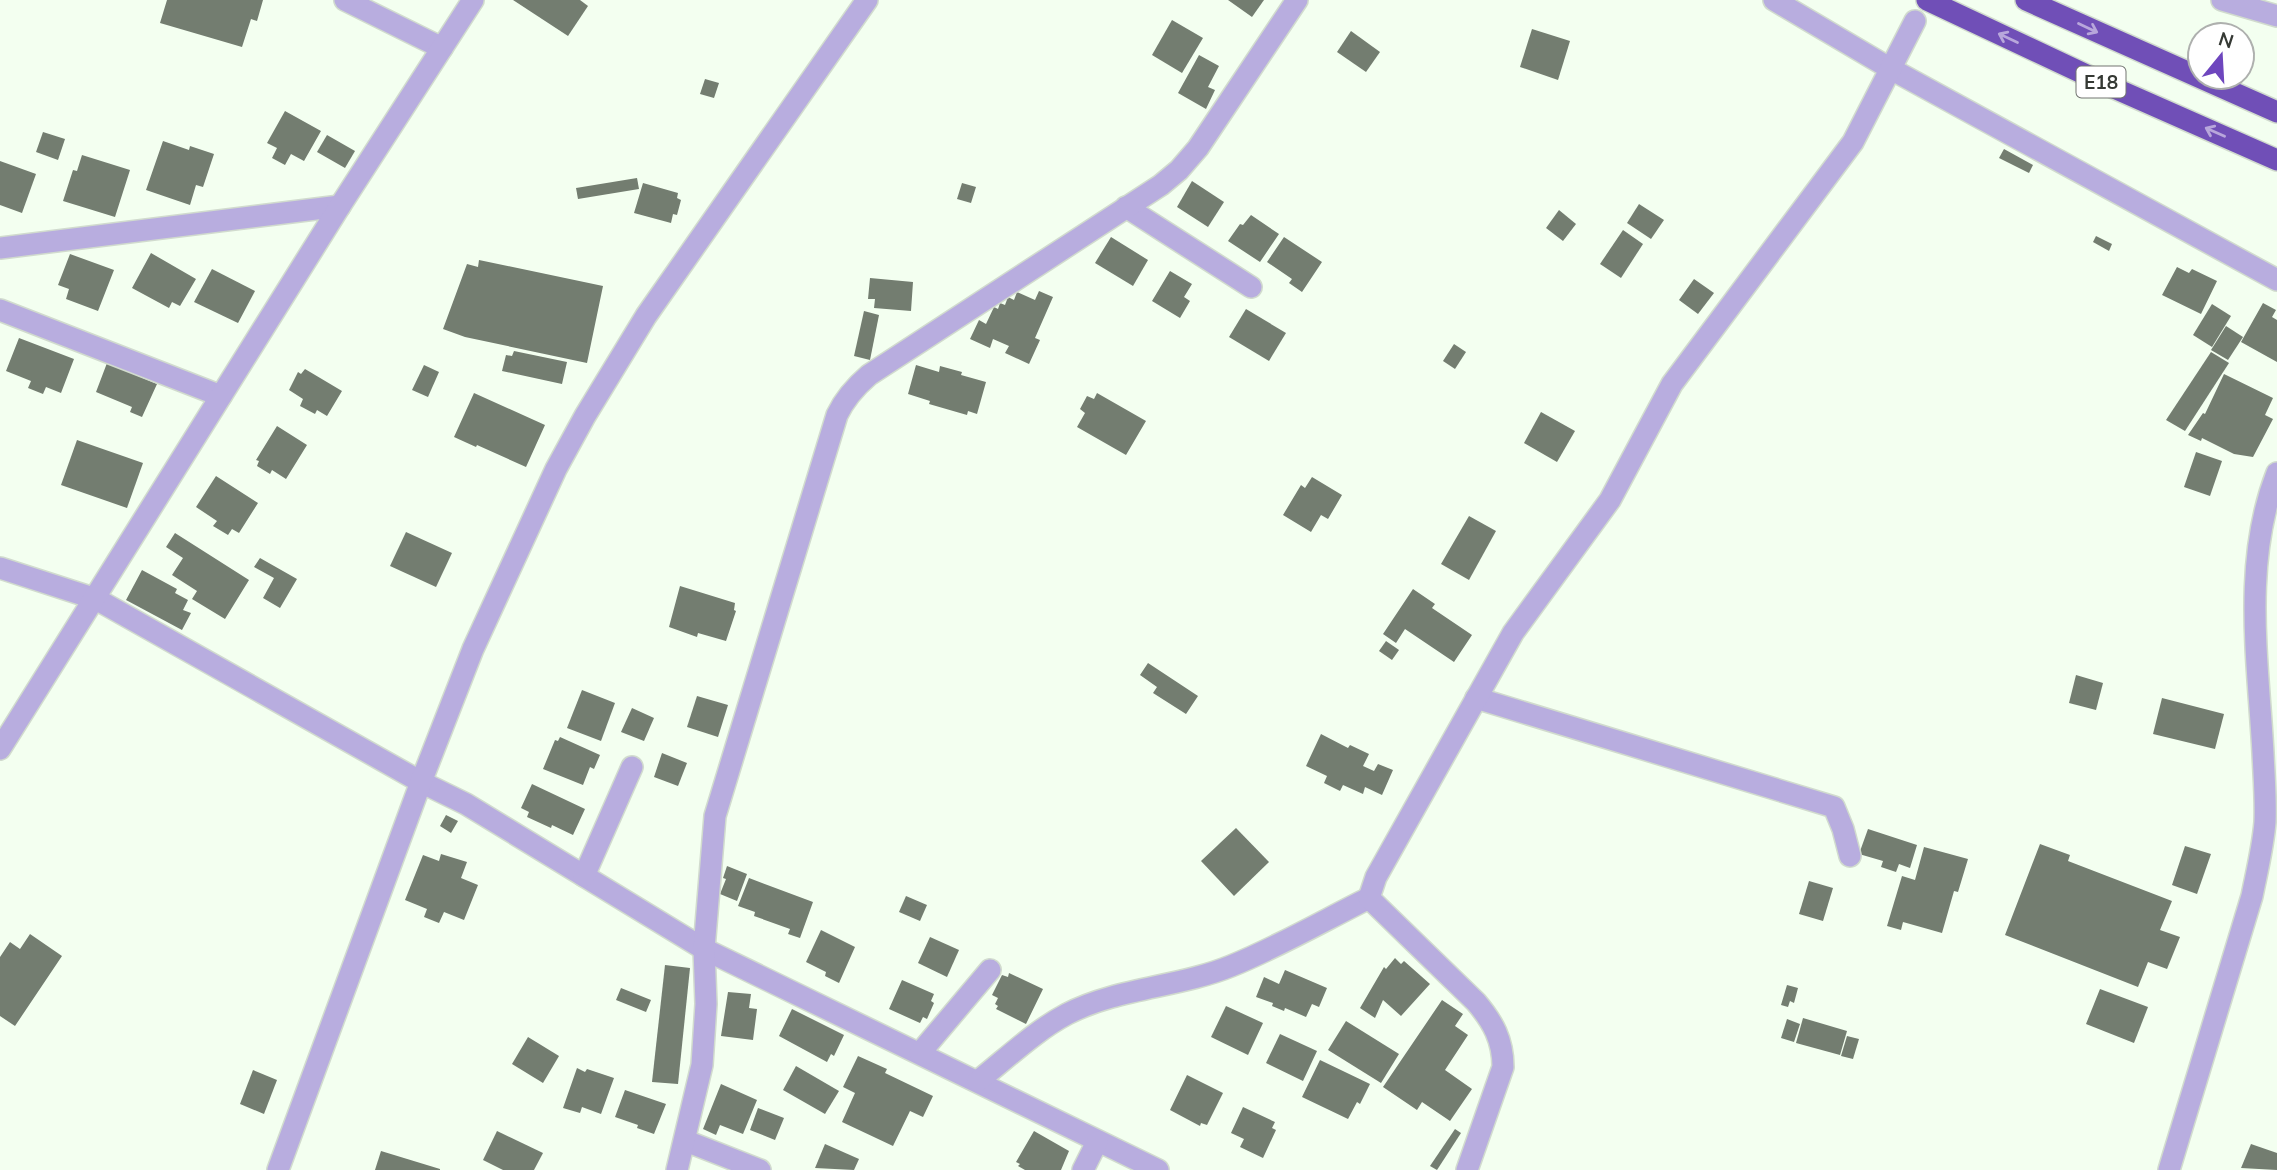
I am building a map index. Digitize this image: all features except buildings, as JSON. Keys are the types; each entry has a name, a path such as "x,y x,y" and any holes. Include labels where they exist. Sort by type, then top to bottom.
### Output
{"highway":[{"name":"E18","path":"1927,0 2114,88 2277,160"},
{"name":"E18","path":"2026,0 2277,113"}],"street":[{"path":"345,0 442,48"},
{"path":"0,749 340,206 473,0"},
{"path":"278,1170 421,782 499,590 529,524 584,416 646,316 867,0"},
{"path":"677,1170 702,1065 706,1004 704,949 715,816 837,415 855,387 869,375 1161,185 1179,170 1198,148 1297,0"},
{"path":"1774,0 1891,69 2277,280"},
{"path":"2222,0 2277,16"},
{"path":"978,1081 1041,1030 1069,1013 1228,967 1369,898 1376,877 1513,633 1610,499 1672,384 1853,142 1915,21"},
{"path":"0,248 340,206"},
{"path":"1126,207 1251,288"},
{"path":"0,310 221,396"},
{"path":"2169,1170 2252,895 2271,808 2254,606 2260,531 2277,473"},
{"path":"0,568 96,599 421,782 466,804 704,949 1158,1170"},
{"path":"1476,698 1834,807 1850,856"},
{"path":"583,876 632,767"},
{"path":"1369,898 1476,1002 1499,1035 1503,1067 1467,1170"},
{"path":"920,1053 990,970"},
{"path":"686,1141 760,1170"},
{"path":"1083,1170 1097,1142"}]}
